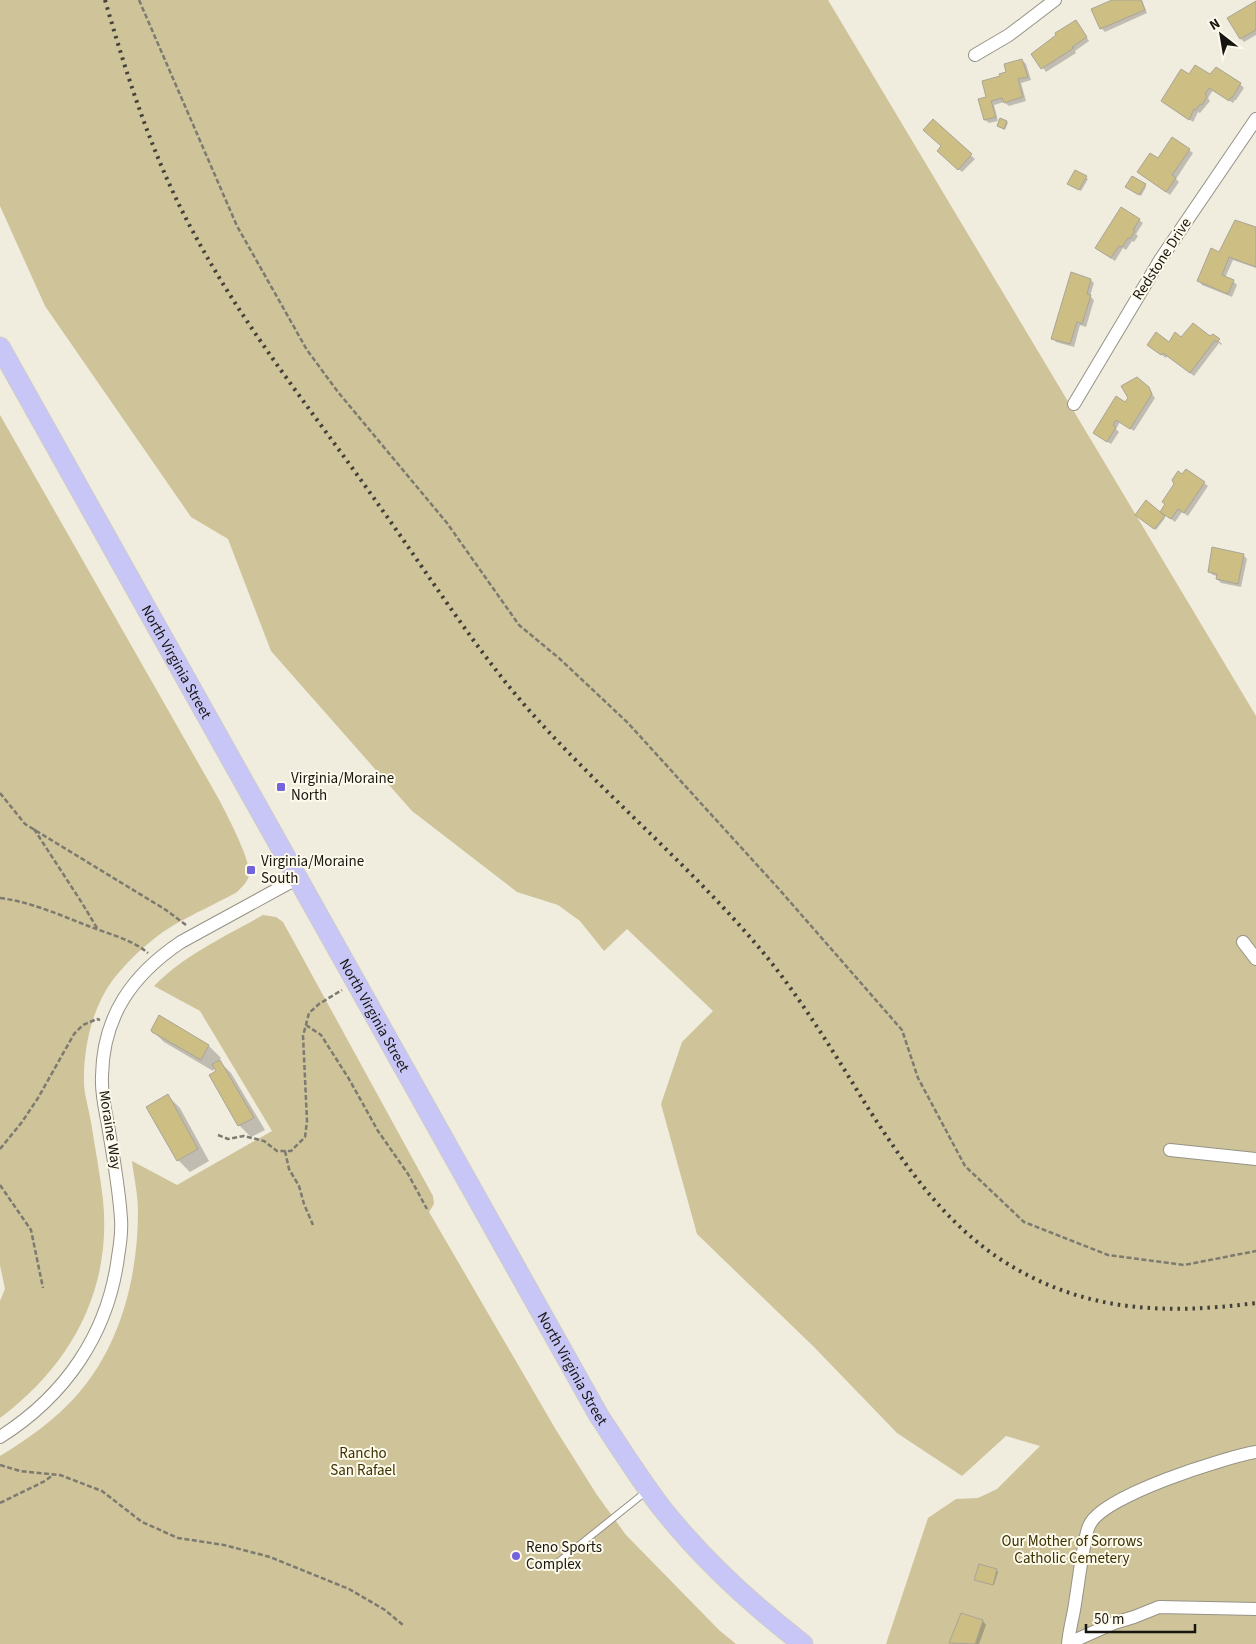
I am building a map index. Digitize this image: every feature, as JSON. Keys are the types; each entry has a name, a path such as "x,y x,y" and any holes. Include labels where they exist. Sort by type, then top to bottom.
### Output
{"main road":[{"name":"North Virginia Street","path":"0,347 599,1416 649,1489 686,1536 742,1594 803,1644"}],"street":[{"path":"975,55 1009,35 1055,0"},
{"name":"Redstone Drive","path":"1074,404 1160,260 1256,119"},
{"name":"Moraine Way","path":"0,1437 20,1425 44,1404 65,1381 98,1330 109,1303 116,1278 122,1221 118,1179 103,1097 102,1077 103,1057 111,1024 132,985 156,960 181,942 298,878"},
{"path":"1244,942 1256,958"},
{"path":"1170,1150 1256,1158"},
{"path":"1068,1644 1089,1524 1096,1516 1105,1507 1121,1499 1192,1469 1256,1452"},
{"path":"1075,1644 1078,1639 1114,1622 1134,1617 1158,1607 1256,1609"}],"lane":[{"path":"557,1564 649,1489"}],"path":[{"path":"140,0 237,226 307,350 338,392 447,523 519,625 560,659 628,723 778,888 902,1030 918,1078 965,1166 1024,1222 1108,1255 1184,1265 1256,1251"},
{"path":"0,793 26,824 166,910 197,933"},
{"path":"34,829 82,903 97,930"},
{"path":"0,898 18,900 130,942 156,960"},
{"path":"218,1135 228,1139 244,1136 264,1141 277,1151 291,1151 305,1137 307,1122 303,1036 309,1013 319,1004 356,982"},
{"path":"0,1149 22,1122 38,1098 74,1034 83,1025 97,1019 111,1024"},
{"path":"306,1025 321,1035 349,1079 378,1131 408,1174 427,1209"},
{"path":"285,1151 289,1169 299,1186 304,1204 313,1224"},
{"path":"0,1185 31,1230 43,1288"},
{"path":"0,1465 20,1471 60,1475 102,1491 142,1522 178,1538 224,1545 270,1557 349,1589 385,1610 403,1625"},
{"path":"0,1503 45,1481 54,1474"}],"green space":[{"name":"Our Mother of Sorrows Catholic Cemetery","path":"0,0 828,0 1256,716 1256,1644 886,1644 928,1518 956,1499 978,1498 997,1489 1040,1446 1006,1436 962,1476 897,1433 814,1347 697,1234 661,1104 682,1042 713,1011 627,929 604,951 580,921 558,905 517,892 412,811 271,651 228,539 191,517 45,306 0,206"},
{"path":"0,415 217,796 246,857 249,876 237,892 169,928 144,947 112,981 99,1005 87,1044 84,1085 103,1200 104,1233 101,1265 93,1295 81,1323 66,1349 47,1374 25,1397 0,1418 0,1301 5,1289 0,1265"},
{"name":"Rancho San Rafael","path":"263,915 276,917 283,922 433,1196 434,1204 429,1212 556,1430 597,1495 626,1535 719,1630 736,1644 0,1644 0,1456 41,1429 69,1404 92,1375 116,1332 124,1309 135,1260 138,1205 132,1161 177,1185 272,1131 200,1011 154,986 192,955"}],"building":[{"path":"1112,0 1141,0 1145,10 1100,29 1091,9"},
{"path":"1256,1 1256,30 1240,39 1227,18"},
{"path":"1076,20 1087,37 1072,47 1074,48 1041,69 1031,54 1056,35 1055,33"},
{"path":"1022,59 1028,77 1018,79 1023,97 1004,103 1002,98 991,101 996,117 984,120 978,99 986,97 982,81 1000,76 999,74 1006,72 1004,64"},
{"path":"1195,65 1210,74 1216,67 1241,83 1229,101 1209,88 1202,105 1200,104 1196,110 1194,109 1189,120 1161,101 1181,69 1189,74"},
{"path":"1000,118 1007,121 1004,129 997,126"},
{"path":"933,119 972,154 958,170 937,151 941,146 923,130"},
{"path":"1172,137 1190,149 1172,175 1176,178 1166,192 1137,172 1150,153 1158,158"},
{"path":"1075,170 1087,176 1079,190 1067,184"},
{"path":"1132,176 1146,184 1139,195 1125,187"},
{"path":"1121,207 1140,219 1130,239 1128,238 1122,247 1119,246 1111,258 1095,248"},
{"path":"1235,220 1256,227 1256,267 1229,257 1222,275 1234,280 1228,294 1197,281 1211,248 1219,252"},
{"path":"1071,272 1091,279 1087,294 1091,295 1082,324 1077,322 1070,344 1051,339"},
{"path":"1193,323 1210,336 1213,334 1220,339 1217,342 1215,340 1190,373 1163,353 1161,355 1147,345 1156,332 1169,342 1175,332 1181,337"},
{"path":"1137,377 1149,387 1152,394 1130,429 1116,420 1113,425 1116,427 1107,442 1093,433 1116,396 1125,402 1128,398 1121,386"},
{"path":"1186,469 1205,482 1184,513 1178,509 1171,519 1160,512 1165,504 1162,502 1174,484 1172,480 1178,471 1182,474"},
{"path":"1146,500 1165,516 1154,529 1135,515"},
{"path":"1212,547 1244,554 1238,584 1216,579 1217,574 1208,572"},
{"path":"159,1015 209,1045 201,1060 152,1032 151,1030"},
{"path":"220,1060 254,1118 238,1126 209,1075 216,1071 212,1064"},
{"path":"168,1094 198,1149 177,1161 146,1107"},
{"path":"979,1564 997,1569 993,1585 974,1580"},
{"path":"961,1613 983,1620 975,1644 949,1643"}],"railway":[{"path":"105,0 144,122 168,182 197,239 238,308 494,668 564,748 711,894 766,956 807,1011 868,1108 926,1190 960,1227 979,1244 1030,1277 1061,1290 1092,1299 1155,1308 1188,1309 1256,1303"}],"place":[{"name":"Virginia/Moraine North","path":"281,787"},
{"name":"Virginia/Moraine South","path":"251,870"},
{"name":"Reno Sports Complex","path":"516,1556"}]}
